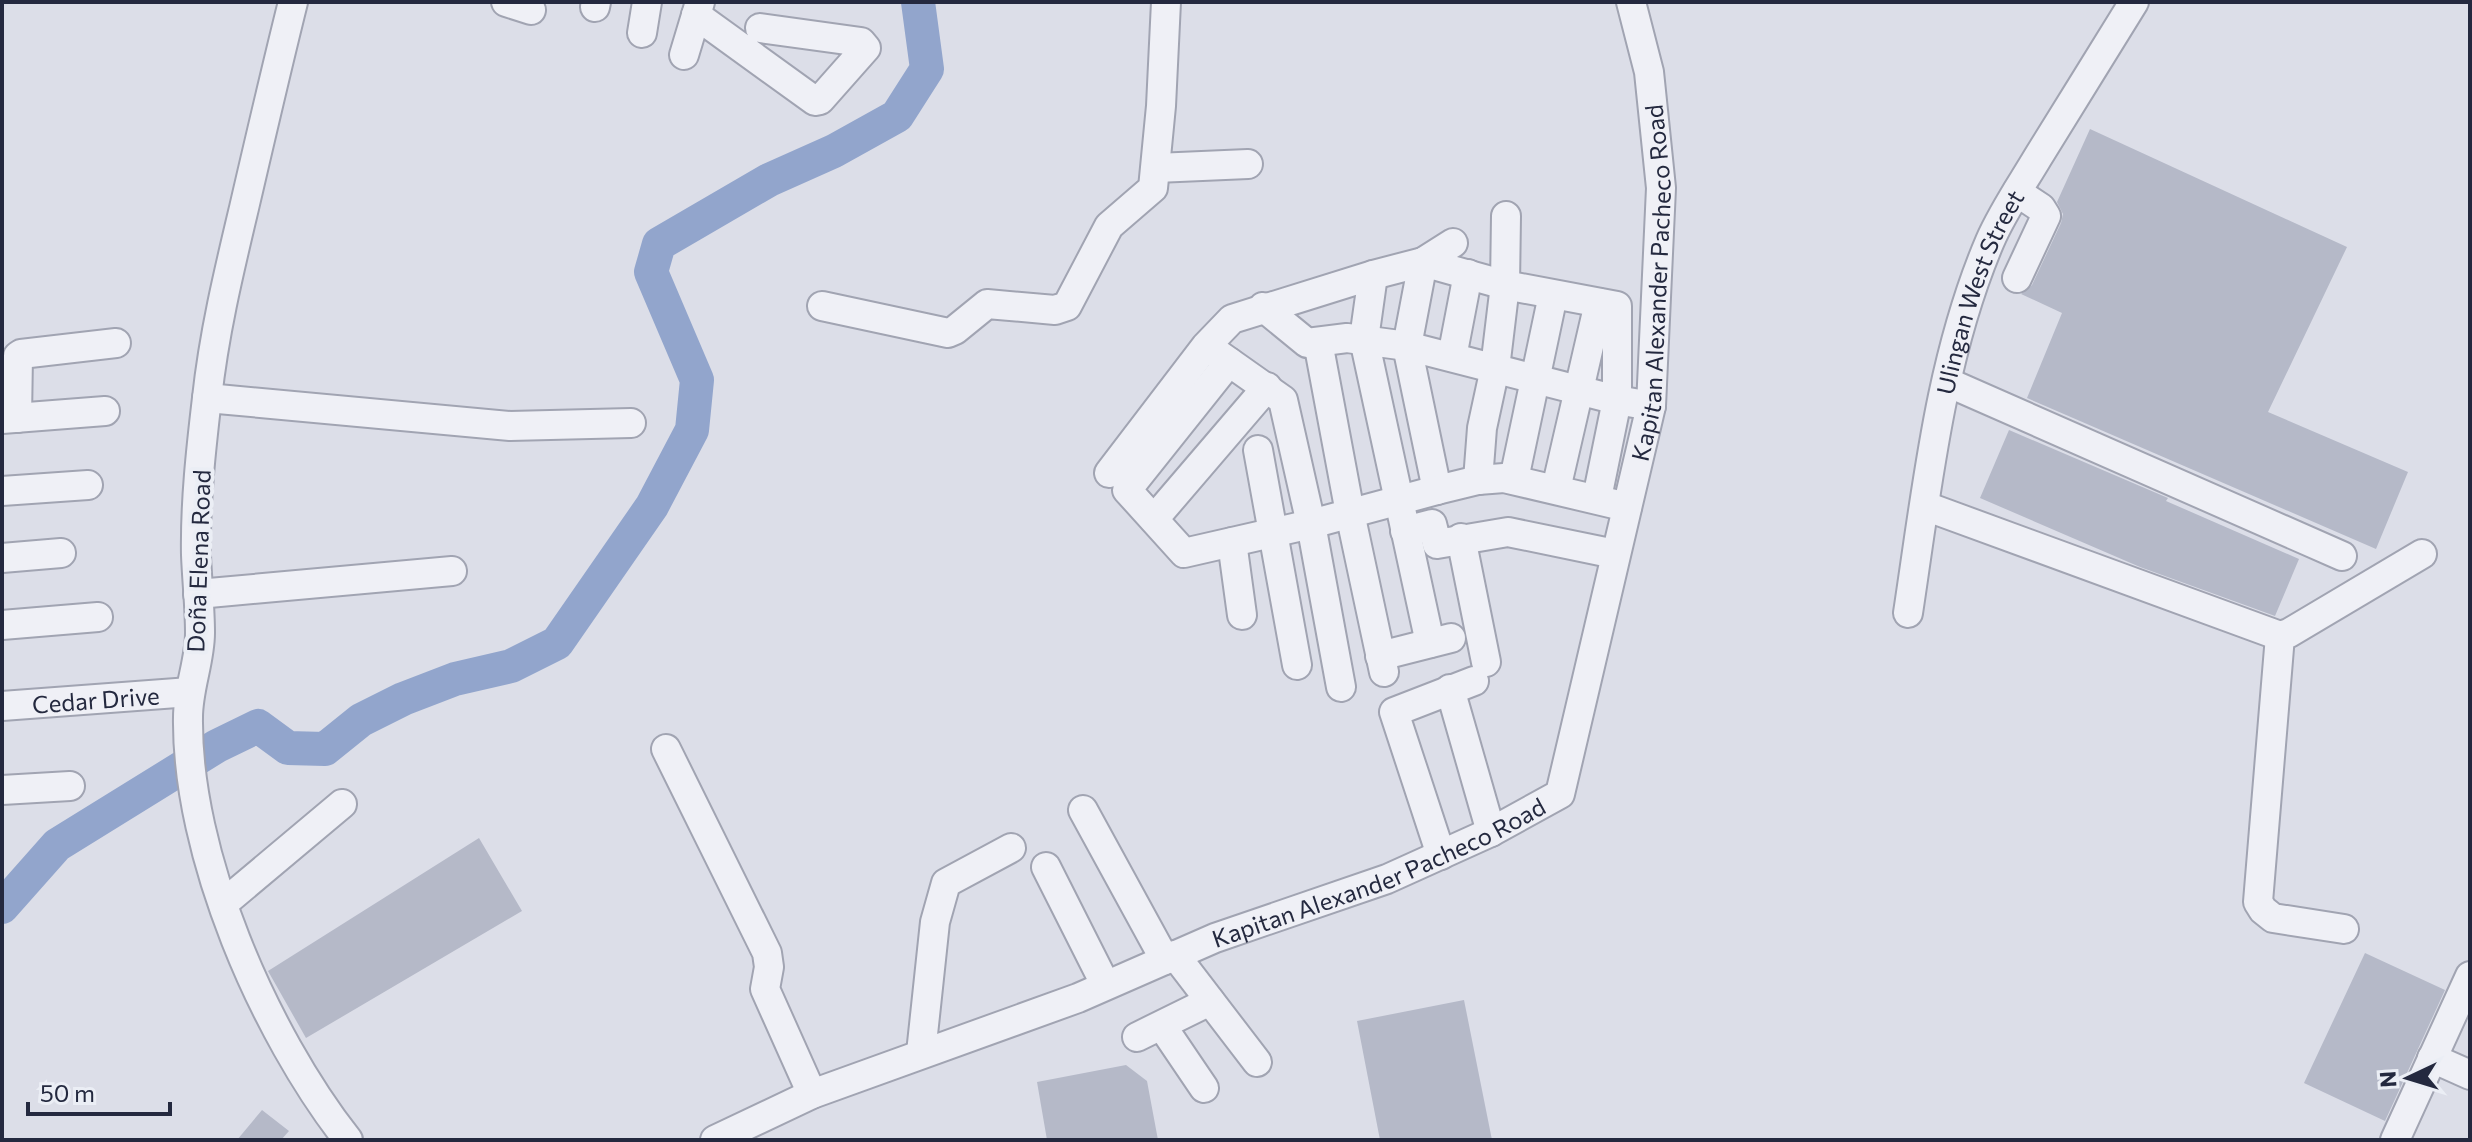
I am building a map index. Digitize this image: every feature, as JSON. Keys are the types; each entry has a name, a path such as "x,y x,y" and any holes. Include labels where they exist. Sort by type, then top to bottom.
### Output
{"street":[{"name":"Doña Elena Road","path":"292,2 227,280 207,398 197,509 199,649 190,692 189,742 195,794 224,903 256,990 309,1087 348,1140"},
{"path":"642,33 647,2"},
{"path":"822,306 948,333 987,304 1061,310 1067,306 1109,226 1153,188 1166,2"},
{"name":"Kapitan Alexander Pacheco Road","path":"715,1140 812,1094 1078,998 1215,938 1387,879 1491,832 1560,794 1651,406 1661,188 1649,72 1631,2"},
{"name":"Ulingan West Street","path":"1908,613 1934,440 1964,315 1978,272 2017,192 2134,2"},
{"path":"684,55 698,8 751,54 815,101 820,100 866,48 861,42 764,15 751,54"},
{"path":"1156,168 1248,164"},
{"path":"2017,192 2041,208 2046,216 2017,278"},
{"path":"1478,480 1482,428 1495,368 1505,285 1506,216"},
{"path":"1453,243 1423,262 1263,307 1232,319 1218,354 1118,480 1184,553 1311,524 1478,480 1514,479 1627,507"},
{"path":"1423,262 1505,285 1617,306 1617,400 1597,498"},
{"path":"1423,262 1407,346 1437,490"},
{"path":"1452,357 1468,274"},
{"path":"1318,342 1382,664 1440,641 1405,531 1364,339 1373,275"},
{"path":"1514,479 1553,295"},
{"path":"1556,489 1599,303"},
{"path":"1263,307 1307,343 1347,338 1407,346 1651,406"},
{"path":"105,411 10,419 18,356 116,343"},
{"path":"1218,354 1283,400 1311,524 1341,687"},
{"path":"1947,382 2342,556"},
{"path":"1154,519 1267,387"},
{"path":"207,398 510,426 631,423"},
{"path":"1258,450 1297,665"},
{"path":"2,491 88,485"},
{"path":"1925,506 2280,636 2422,554"},
{"path":"1405,531 1431,524 1437,544 1508,532 1615,554"},
{"path":"1461,538 1470,678 1491,832"},
{"path":"1232,542 1242,615"},
{"path":"2,558 61,553"},
{"path":"198,594 452,571"},
{"path":"2,625 98,617"},
{"path":"2280,636 2258,902 2273,918 2344,929"},
{"path":"1441,855 1393,706 1470,678"},
{"name":"Cedar Drive","path":"2,706 190,692"},
{"path":"666,749 767,953 769,967 765,989 812,1094"},
{"path":"2,790 70,786"},
{"path":"224,903 342,804"},
{"path":"1083,810 1170,958 1210,1001 1257,1062"},
{"path":"921,1053 935,922 946,883 1011,848"},
{"path":"1046,867 1105,984"},
{"path":"2395,1140 2470,976"},
{"path":"1204,1088 1149,1032 1210,1001"},
{"path":"2432,1058 2470,1075"}],"building":[{"path":"2090,129 2347,247 2268,412 2408,472 2376,549 2027,398 2062,313 2021,294 2032,285 2061,223 2063,214 2057,202"},
{"path":"2009,430 2168,498 2166,501 2299,559 2275,616 2140,567 1980,498"},
{"path":"479,838 522,911 306,1038 268,971"},
{"path":"2365,953 2445,990 2385,1121 2304,1083"},
{"path":"1464,1000 1492,1140 1380,1140 1357,1021"},
{"path":"1126,1065 1147,1081 1158,1140 1047,1140 1037,1082"},
{"path":"262,1110 289,1131 281,1140 237,1140"}],"waterway":[{"path":"2,907 57,845 217,746 258,726 288,748 325,749 361,720 403,699 455,679 511,666 557,643 652,506 692,430 697,380 651,272 659,244 769,180 834,151 897,116 927,69 918,2"}]}
